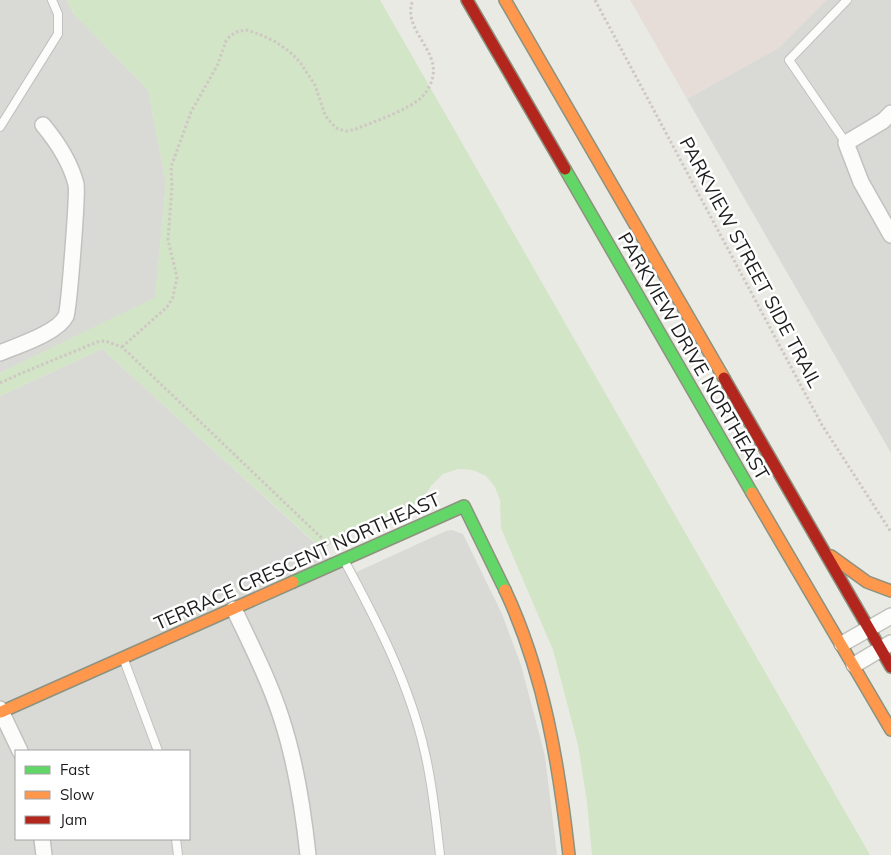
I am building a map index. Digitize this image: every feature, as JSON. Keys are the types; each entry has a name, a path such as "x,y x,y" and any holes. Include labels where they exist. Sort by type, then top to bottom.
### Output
{"main road":[{"name":"PARKVIEW DRIVE NORTHEAST","path":"467,0 891,730"},
{"name":"PARKVIEW DRIVE NORTHEAST","path":"505,0 869,629 886,646 891,667"},
{"path":"512,0 515,17"},
{"name":"TERRACE CRESCENT NORTHEAST","path":"1,711 464,506 513,609 529,652 554,743 569,855"},
{"path":"822,549 856,576 880,588 891,591"}],"street":[{"path":"891,113 883,121 846,143 861,182 891,235"},
{"path":"0,353 54,329 66,317 76,186 68,162 58,143 43,125"},
{"path":"234,609 266,677 282,719 302,798 308,855"},
{"path":"842,644 891,616"},
{"path":"854,665 886,646"},
{"path":"1,711 20,750"},
{"path":"42,840 44,855"}],"lane":[{"path":"0,127 58,34 58,14 52,0"},
{"path":"846,143 789,60 847,0"},
{"path":"344,560 371,610 406,689 425,752 440,855"},
{"path":"123,658 158,750"},
{"path":"176,840 178,855"}],"path":[{"path":"122,347 167,307 173,297 177,277 168,240 172,186 170,167 191,112 218,64 226,41 230,36 236,32 246,30 276,42 290,52 300,62 314,85 325,115 338,129 347,131 356,129 409,105 421,98 431,83 434,71 432,61 413,24 410,14 413,0"},
{"name":"PARKVIEW STREET SIDE TRAIL","path":"595,0 822,425 891,532"},
{"path":"0,383 97,342 105,341 122,347 344,560"}],"shaded area":[{"path":"0,0 67,0 73,13 148,90 166,183 155,298 0,373"},
{"path":"630,0 826,0 779,48 687,99"},
{"path":"826,0 891,0 891,453 687,99 778,48"},
{"path":"102,349 350,575 446,531 452,530 463,534 502,614 521,665 545,756 557,855 0,855 0,396"}],"green space":[{"path":"67,0 380,0 870,855 592,855 587,802 578,745 553,650 501,528 500,500 495,487 486,476 473,470 458,469 443,474 431,486 420,502 321,548 102,349 0,396 0,373 155,297 166,183 148,90 73,13"}],"traffic: fast":[{"path":"565,169 752,493"},
{"path":"293,582 464,506 505,590"}],"traffic: slow":[{"path":"505,0 724,378"},
{"path":"752,493 891,730"},
{"path":"831,556 867,582 891,591"},
{"path":"1,712 293,582"},
{"path":"505,590 530,654 548,720 555,753 569,855"}],"traffic: jam":[{"path":"467,0 565,169"},
{"path":"724,378 891,667"}]}
